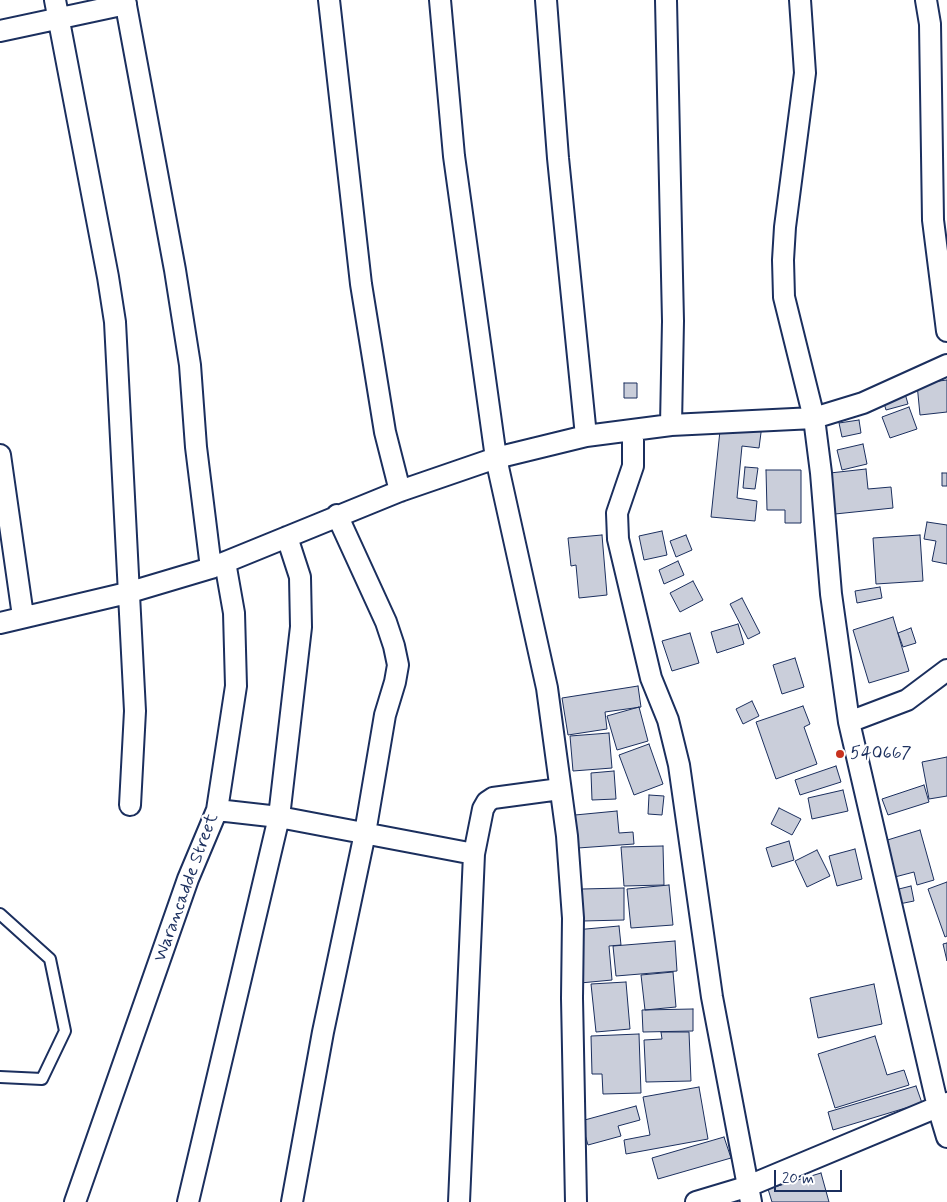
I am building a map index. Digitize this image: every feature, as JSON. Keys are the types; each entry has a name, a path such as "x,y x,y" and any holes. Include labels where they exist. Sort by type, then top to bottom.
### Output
{"street":[{"path":"328,0 361,284 385,432 400,491"},
{"path":"440,0 454,156 496,458 547,688 567,836 574,918 572,998 576,1202"},
{"path":"546,0 558,158 586,436"},
{"path":"666,0 673,321 671,425"},
{"path":"800,0 806,73 785,227 784,297 814,418 821,473 831,594 850,722 942,1105 947,1137"},
{"path":"926,0 930,24 933,220 947,331"},
{"path":"0,31 57,9 125,2"},
{"name":"Warancadde Street","path":"75,1202 188,879 217,810 236,686 234,613 218,565 196,447 190,365 175,270 125,2"},
{"path":"57,9 115,322 135,711 130,804"},
{"path":"0,623 128,593 218,565 337,515 496,458 586,436 671,425 814,418 863,403 947,365"},
{"path":"634,430 633,466 617,513 618,539 651,678 670,728 679,765 712,997 749,1194"},
{"path":"0,455 24,616"},
{"path":"292,1202 323,1032 364,833 385,715 398,665 386,622 337,515"},
{"path":"188,1202 279,817 301,619 300,576 287,537"},
{"path":"850,722 907,700 947,670"},
{"path":"459,1202 474,854 483,809 487,802 493,798 560,789"},
{"path":"217,810 279,817 474,854"},
{"path":"696,1202 749,1194 942,1105"}],"lane":[{"path":"0,914 50,959 64,1031 42,1079 0,1077"}],"building":[{"path":"947,380 947,412 920,415 917,384"},
{"path":"624,383 637,383 637,398 624,398"},
{"path":"904,390 908,404 886,410 882,396"},
{"path":"909,407 917,429 890,438 882,417"},
{"path":"859,420 861,433 842,437 839,423"},
{"path":"721,421 762,425 759,448 742,446 737,498 757,501 755,521 711,517"},
{"path":"863,444 867,464 842,470 837,450"},
{"path":"745,467 758,468 755,489 743,488"},
{"path":"866,469 868,489 891,487 893,508 835,514 830,473"},
{"path":"766,470 801,470 801,523 785,523 785,510 767,510"},
{"path":"942,473 947,473 947,486 942,486"},
{"path":"927,522 947,525 947,564 932,561 936,541 924,539"},
{"path":"662,531 667,555 644,560 639,536"},
{"path":"602,535 607,595 579,598 576,565 571,566 568,538"},
{"path":"686,535 692,550 676,557 670,541"},
{"path":"920,535 923,581 876,584 873,538"},
{"path":"678,561 684,575 664,584 659,570"},
{"path":"693,581 703,600 680,612 670,593"},
{"path":"880,587 882,598 857,603 855,591"},
{"path":"742,598 760,633 748,639 730,604"},
{"path":"893,617 909,671 869,683 853,630"},
{"path":"738,624 744,644 717,653 711,632"},
{"path":"911,628 916,643 903,647 898,633"},
{"path":"690,633 699,663 672,671 662,641"},
{"path":"795,658 804,687 782,694 773,665"},
{"path":"638,686 641,707 605,712 607,729 568,735 562,698"},
{"path":"752,701 759,716 743,724 736,709"},
{"path":"803,706 810,724 804,727 817,764 776,779 756,722"},
{"path":"639,707 648,741 617,750 607,716"},
{"path":"609,733 612,768 573,771 570,736"},
{"path":"649,744 663,784 634,795 619,755"},
{"path":"947,757 947,796 929,799 922,762"},
{"path":"836,766 841,782 800,795 795,780"},
{"path":"614,771 616,799 592,800 591,773"},
{"path":"924,785 929,802 888,815 882,799"},
{"path":"843,790 848,811 812,819 808,798"},
{"path":"649,795 664,796 662,815 648,814"},
{"path":"779,808 801,819 792,835 771,824"},
{"path":"617,811 619,833 633,832 634,844 578,848 575,815"},
{"path":"920,830 934,880 917,885 914,872 891,878 881,842"},
{"path":"789,841 794,860 772,867 766,848"},
{"path":"663,846 664,885 624,886 621,847"},
{"path":"855,849 862,879 837,886 829,856"},
{"path":"817,850 830,876 807,887 795,861"},
{"path":"947,882 947,936 945,937 928,889"},
{"path":"669,885 673,925 631,928 627,889"},
{"path":"911,886 914,901 899,904 895,890"},
{"path":"624,888 624,920 583,921 582,889"},
{"path":"619,926 621,945 609,946 612,980 580,983 575,930"},
{"path":"675,941 677,971 616,976 613,946"},
{"path":"947,943 947,961 943,944"},
{"path":"673,972 676,1007 645,1010 641,975"},
{"path":"626,982 630,1029 596,1032 591,984"},
{"path":"874,984 882,1024 818,1038 810,998"},
{"path":"693,1009 693,1031 643,1032 642,1010"},
{"path":"661,1032 689,1032 691,1081 646,1082 644,1040 662,1039"},
{"path":"639,1034 641,1093 603,1094 602,1074 592,1074 591,1036"},
{"path":"875,1036 887,1075 904,1070 909,1085 835,1108 818,1054"},
{"path":"916,1086 922,1103 833,1130 828,1112"},
{"path":"699,1087 708,1139 626,1154 624,1140 650,1135 643,1097"},
{"path":"636,1106 640,1120 618,1126 621,1136 588,1145 581,1121"},
{"path":"724,1137 731,1158 658,1179 652,1158"},
{"path":"821,1173 829,1202 772,1202 768,1189"}],"place":[{"name":"540667","path":"840,754"}]}
